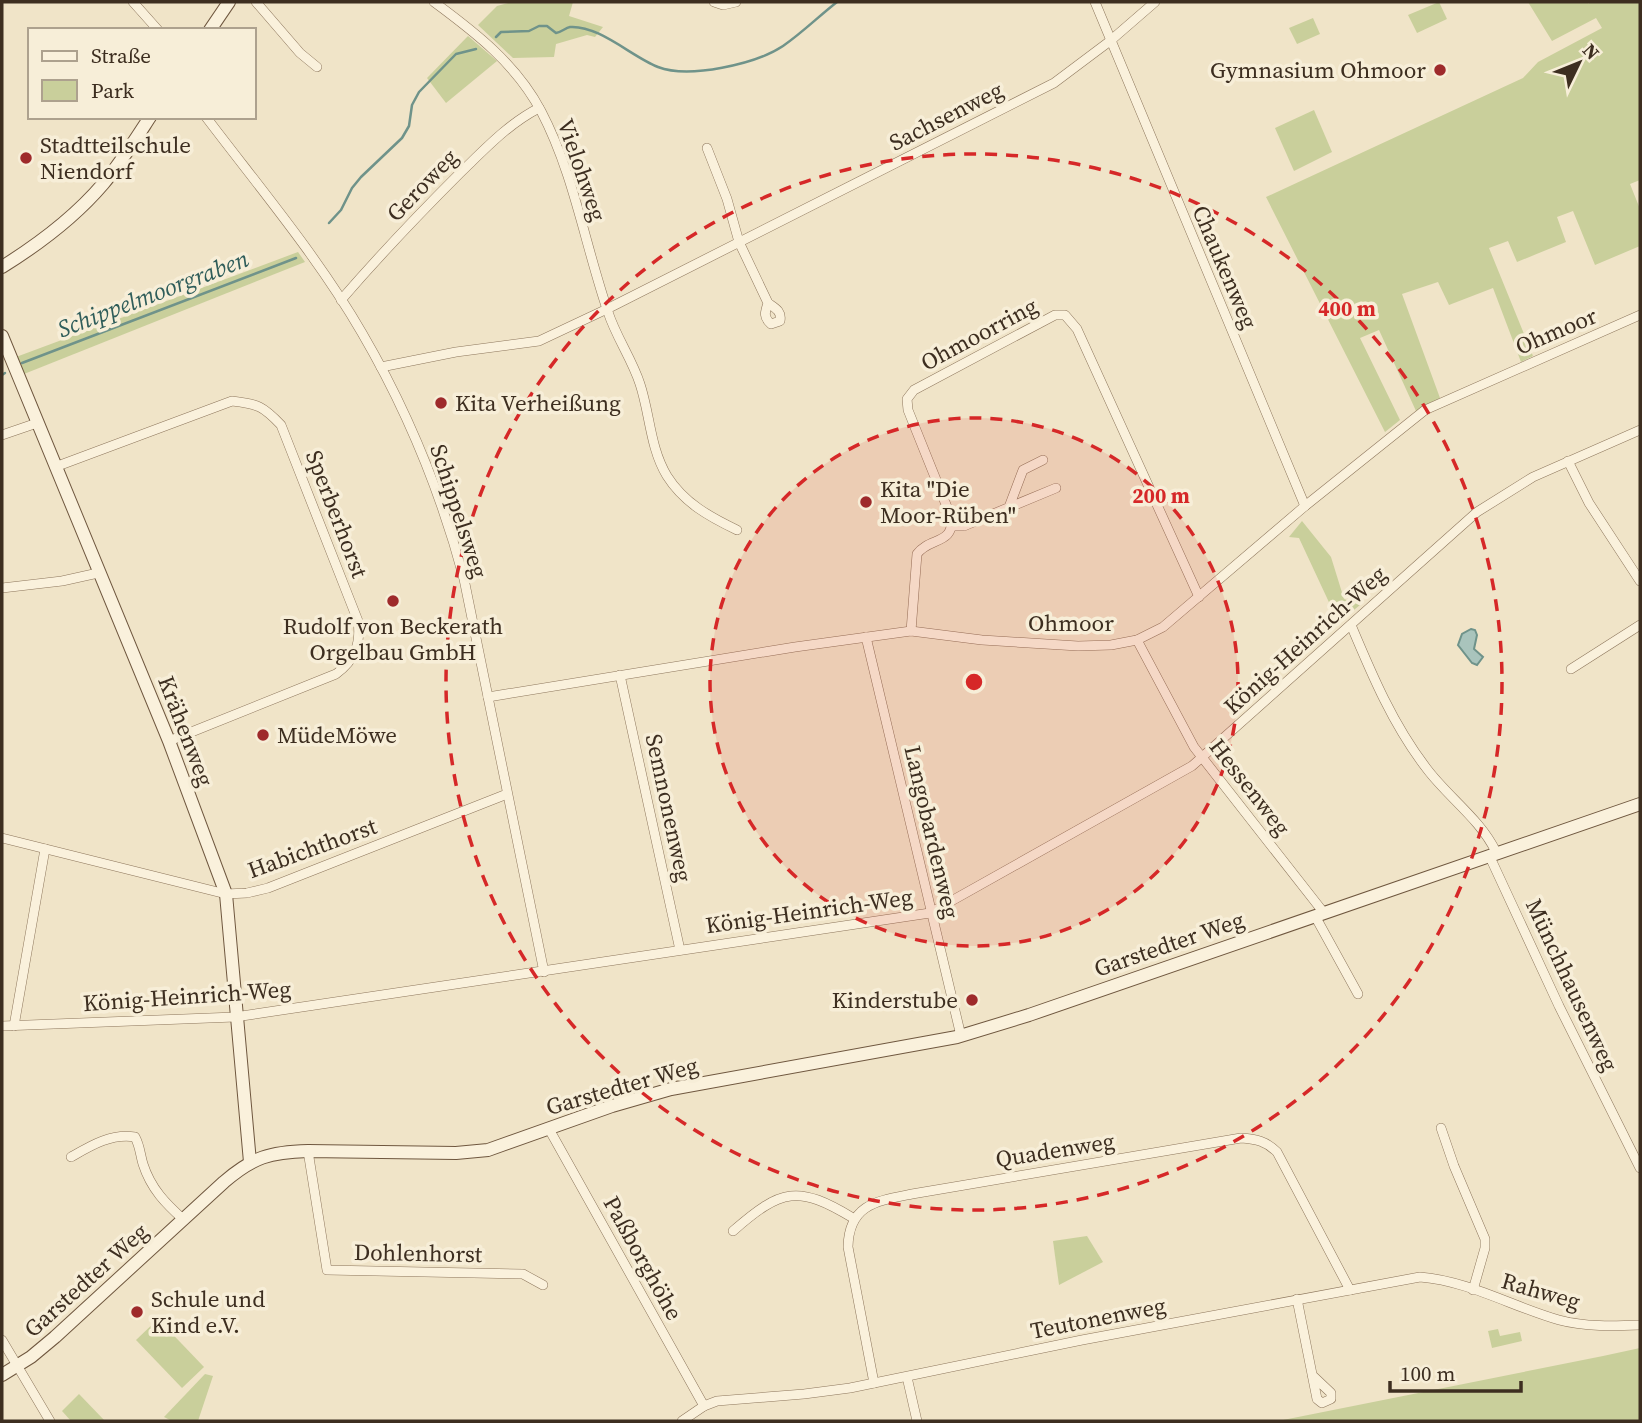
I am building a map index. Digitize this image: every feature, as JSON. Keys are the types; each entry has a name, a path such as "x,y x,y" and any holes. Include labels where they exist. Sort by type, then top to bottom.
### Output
{"main road":[{"path":"211,28 229,2"},
{"path":"2,267 55,231 89,200 108,178 149,119"},
{"name":"Krähenweg","path":"2,336 169,741 226,894 250,1161"},
{"name":"Garstedter Weg","path":"2,1375 55,1337 250,1161 273,1153 307,1151 456,1153 488,1150 612,1106 671,1089 961,1036 1041,1011 1640,804"}],"street":[{"path":"132,2 157,28"},
{"path":"256,2 300,53 317,66"},
{"name":"Vielohweg","path":"434,2 475,32 514,71 539,108 560,153 607,309"},
{"path":"714,2 723,5 736,2"},
{"name":"Chaukenweg","path":"1095,2 1306,506"},
{"name":"Sachsenweg","path":"381,367 456,352 539,341 607,309 1054,83 1110,41 1155,2"},
{"name":"Geroweg","path":"341,300 375,261 492,142 518,119 539,108"},
{"name":"Schippelsweg","path":"207,119 341,300 381,367 424,459 464,579 544,972"},
{"path":"707,148 727,198 739,242 768,303"},
{"path":"607,309 635,368 644,395 654,445 667,476 699,510 737,530"},
{"name":"Ohmoorring","path":"953,526 908,410 907,399 914,390 989,348 1055,315 1065,315 1077,329 1199,597"},
{"name":"Ohmoor","path":"488,697 911,631 982,640 1078,646 1111,645 1137,640 1163,627 1425,410 1640,315"},
{"name":"Sperberhorst","path":"55,467 232,401 257,404 266,409 281,425 358,621 360,635 357,649 347,665 336,674 169,741"},
{"path":"2,435 37,423"},
{"name":"König-Heinrich-Weg","path":"2,1026 235,1017 930,913 1192,766 1477,512 1525,482 1640,430"},
{"path":"1009,507 1023,470 1043,460"},
{"path":"1567,461 1589,503 1640,581"},
{"path":"1017,485 1024,488 1029,498"},
{"path":"911,631 917,554 925,545 946,536 953,526 964,526 1056,488"},
{"path":"2,588 62,581 98,573"},
{"name":"Münchhausenweg","path":"1350,625 1379,692 1396,723 1427,770 1488,837 1492,854 1559,1006 1640,1168"},
{"path":"1571,669 1640,625"},
{"name":"Langobardenweg","path":"866,637 961,1036"},
{"name":"Hessenweg","path":"1137,640 1194,747 1320,914"},
{"name":"Semnonenweg","path":"620,675 680,950"},
{"name":"Habichthorst","path":"2,838 226,894 247,893 281,883 508,794"},
{"path":"14,1026 45,849"},
{"path":"1320,914 1358,994"},
{"path":"1441,1128 1485,1239 1473,1290"},
{"name":"Paßborghöhe","path":"549,1129 704,1406"},
{"path":"71,1157 99,1141 126,1135 135,1137 159,1197 184,1220"},
{"name":"Quadenweg","path":"853,1218 876,1202 912,1194 1254,1139 1265,1142 1277,1152 1350,1290"},
{"name":"Dohlenhorst","path":"307,1151 327,1270 523,1274 543,1285"},
{"path":"733,1231 755,1211 790,1195 823,1200 853,1218 848,1247 874,1382"},
{"name":"Teutonenweg","path":"682,1421 704,1406 737,1398 804,1394 907,1377 1013,1353 1420,1277 1436,1278 1473,1290"},
{"name":"Rahweg","path":"1473,1290 1561,1321 1640,1325"},
{"path":"1297,1299 1312,1375"},
{"path":"2,1340 50,1421"},
{"path":"907,1377 917,1421"}],"green space":[{"path":"512,2 573,2 569,16 603,27 595,37 587,35 556,44 554,57 513,58 478,25 497,6"},
{"path":"1439,2 1447,19 1417,33 1408,15"},
{"path":"1528,2 1640,2 1640,180 1630,184 1640,209 1640,246 1595,265 1573,211 1557,217 1566,242 1517,262 1508,241 1489,248 1533,356 1521,362 1493,288 1449,305 1438,282 1402,294 1440,398 1416,411 1379,330 1360,338 1400,420 1385,432 1266,197 1523,78 1538,62 1602,28 1596,18 1552,41"},
{"path":"1313,18 1320,34 1297,44 1289,28"},
{"path":"468,36 497,61 446,103 427,78"},
{"path":"1314,110 1332,152 1294,171 1275,128"},
{"path":"298,252 305,262 24,374 16,357"},
{"path":"1302,521 1331,557 1344,599 1360,605 1333,627 1334,613 1299,538 1289,537"},
{"path":"1087,1236 1103,1262 1059,1285 1053,1241"},
{"path":"158,1319 204,1367 182,1388 136,1340"},
{"path":"1498,1329 1500,1336 1520,1332 1522,1341 1492,1348 1488,1331"},
{"path":"1640,1348 1640,1421 1278,1421 1603,1356"},
{"path":"205,1374 213,1376 198,1421 172,1421 164,1417"},
{"path":"79,1394 105,1421 71,1421 62,1411"}],"water":[{"path":"1471,629 1475,630 1477,635 1474,649 1483,657 1477,665 1472,663 1458,645 1462,634"}],"waterway":[{"name":"Schippelmoorgraben","path":"496,37 501,32 529,31 539,26 547,26 556,33 570,27 581,28 604,36 658,67 671,70 704,70 740,64 771,53 790,41 837,2"},
{"name":"Schippelmoorgraben","path":"329,223 341,210 361,177 402,138 409,126 412,105 419,92 456,54 476,49"},
{"name":"Schippelmoorgraben","path":"22,363 296,258"}],"place":[{"name":"Gymnasium Ohmoor","path":"1440,70"},
{"name":"Stadtteilschule Niendorf","path":"26,158"},
{"name":"Kita Verheißung","path":"441,403"},
{"name":"Kita \"Die Moor-Rüben\"","path":"866,502"},
{"name":"Rudolf von Beckerath Orgelbau GmbH","path":"393,601"},
{"name":"MüdeMöwe","path":"263,735"},
{"name":"Kinderstube","path":"972,1000"},
{"name":"Schule und Kind e.V.","path":"137,1312"}]}
